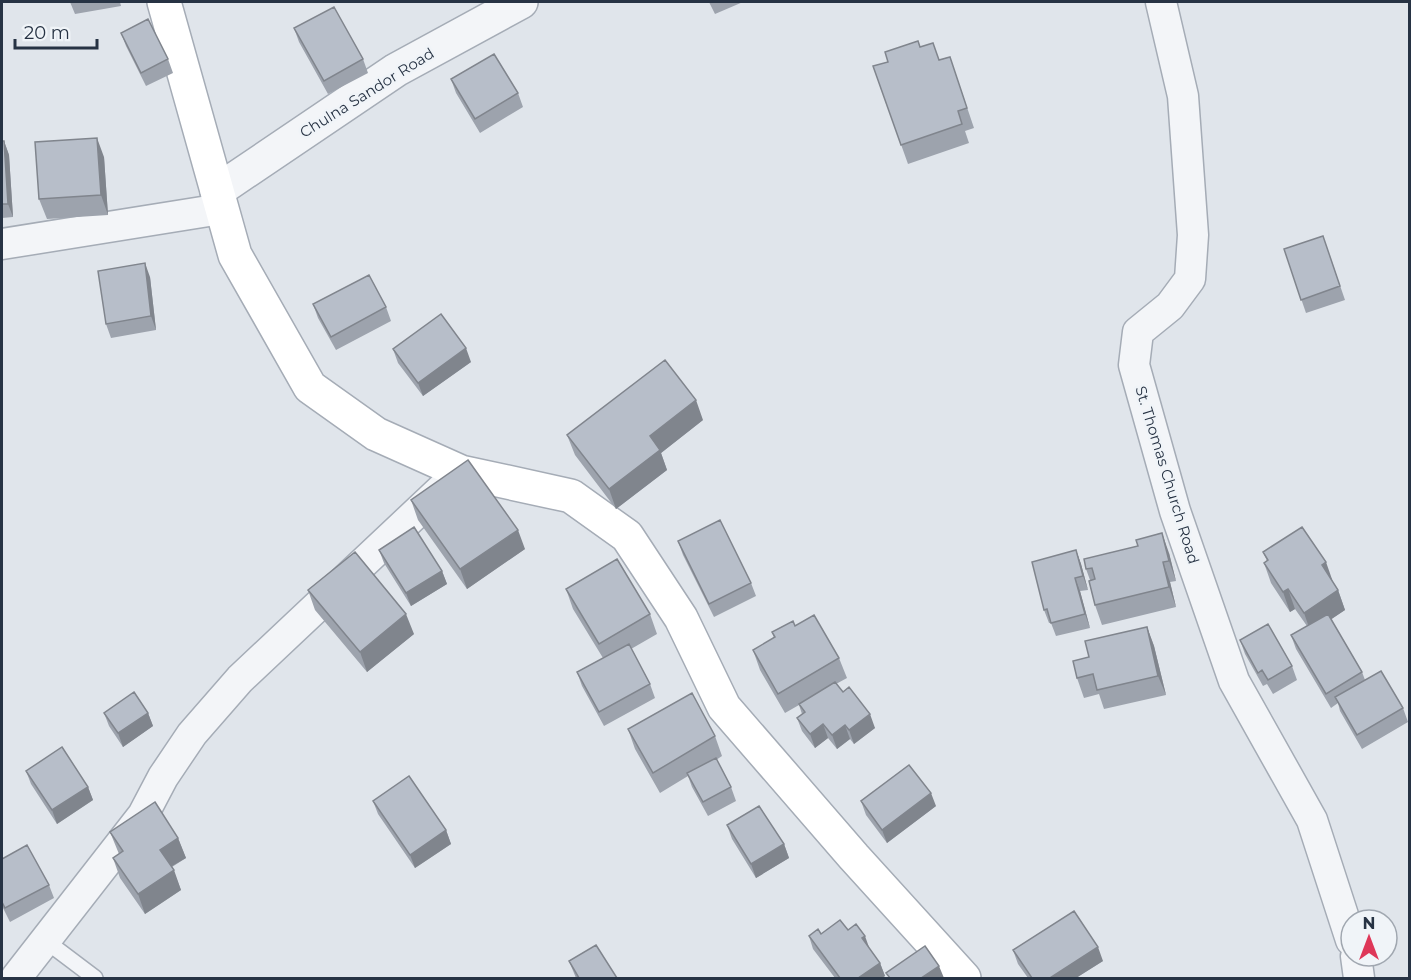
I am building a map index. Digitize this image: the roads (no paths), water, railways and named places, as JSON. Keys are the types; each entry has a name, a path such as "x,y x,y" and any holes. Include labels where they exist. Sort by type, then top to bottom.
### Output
{"main road":[{"path":"164,2 235,255 310,387 376,434 460,472 571,496 627,536 681,618 724,707 854,857 964,978"}],"street":[{"name":"Chulna Sandor Road","path":"219,200 396,70 521,2"},
{"name":"St. Thomas Church Road","path":"1161,2 1183,96 1193,236 1190,279 1170,306 1138,333 1134,365 1175,511 1234,681 1312,820 1341,908"},
{"path":"2,244 219,200"},
{"path":"16,978 143,815 163,777 192,734 240,679 460,472"}],"lane":[{"path":"46,941 95,978"}]}
